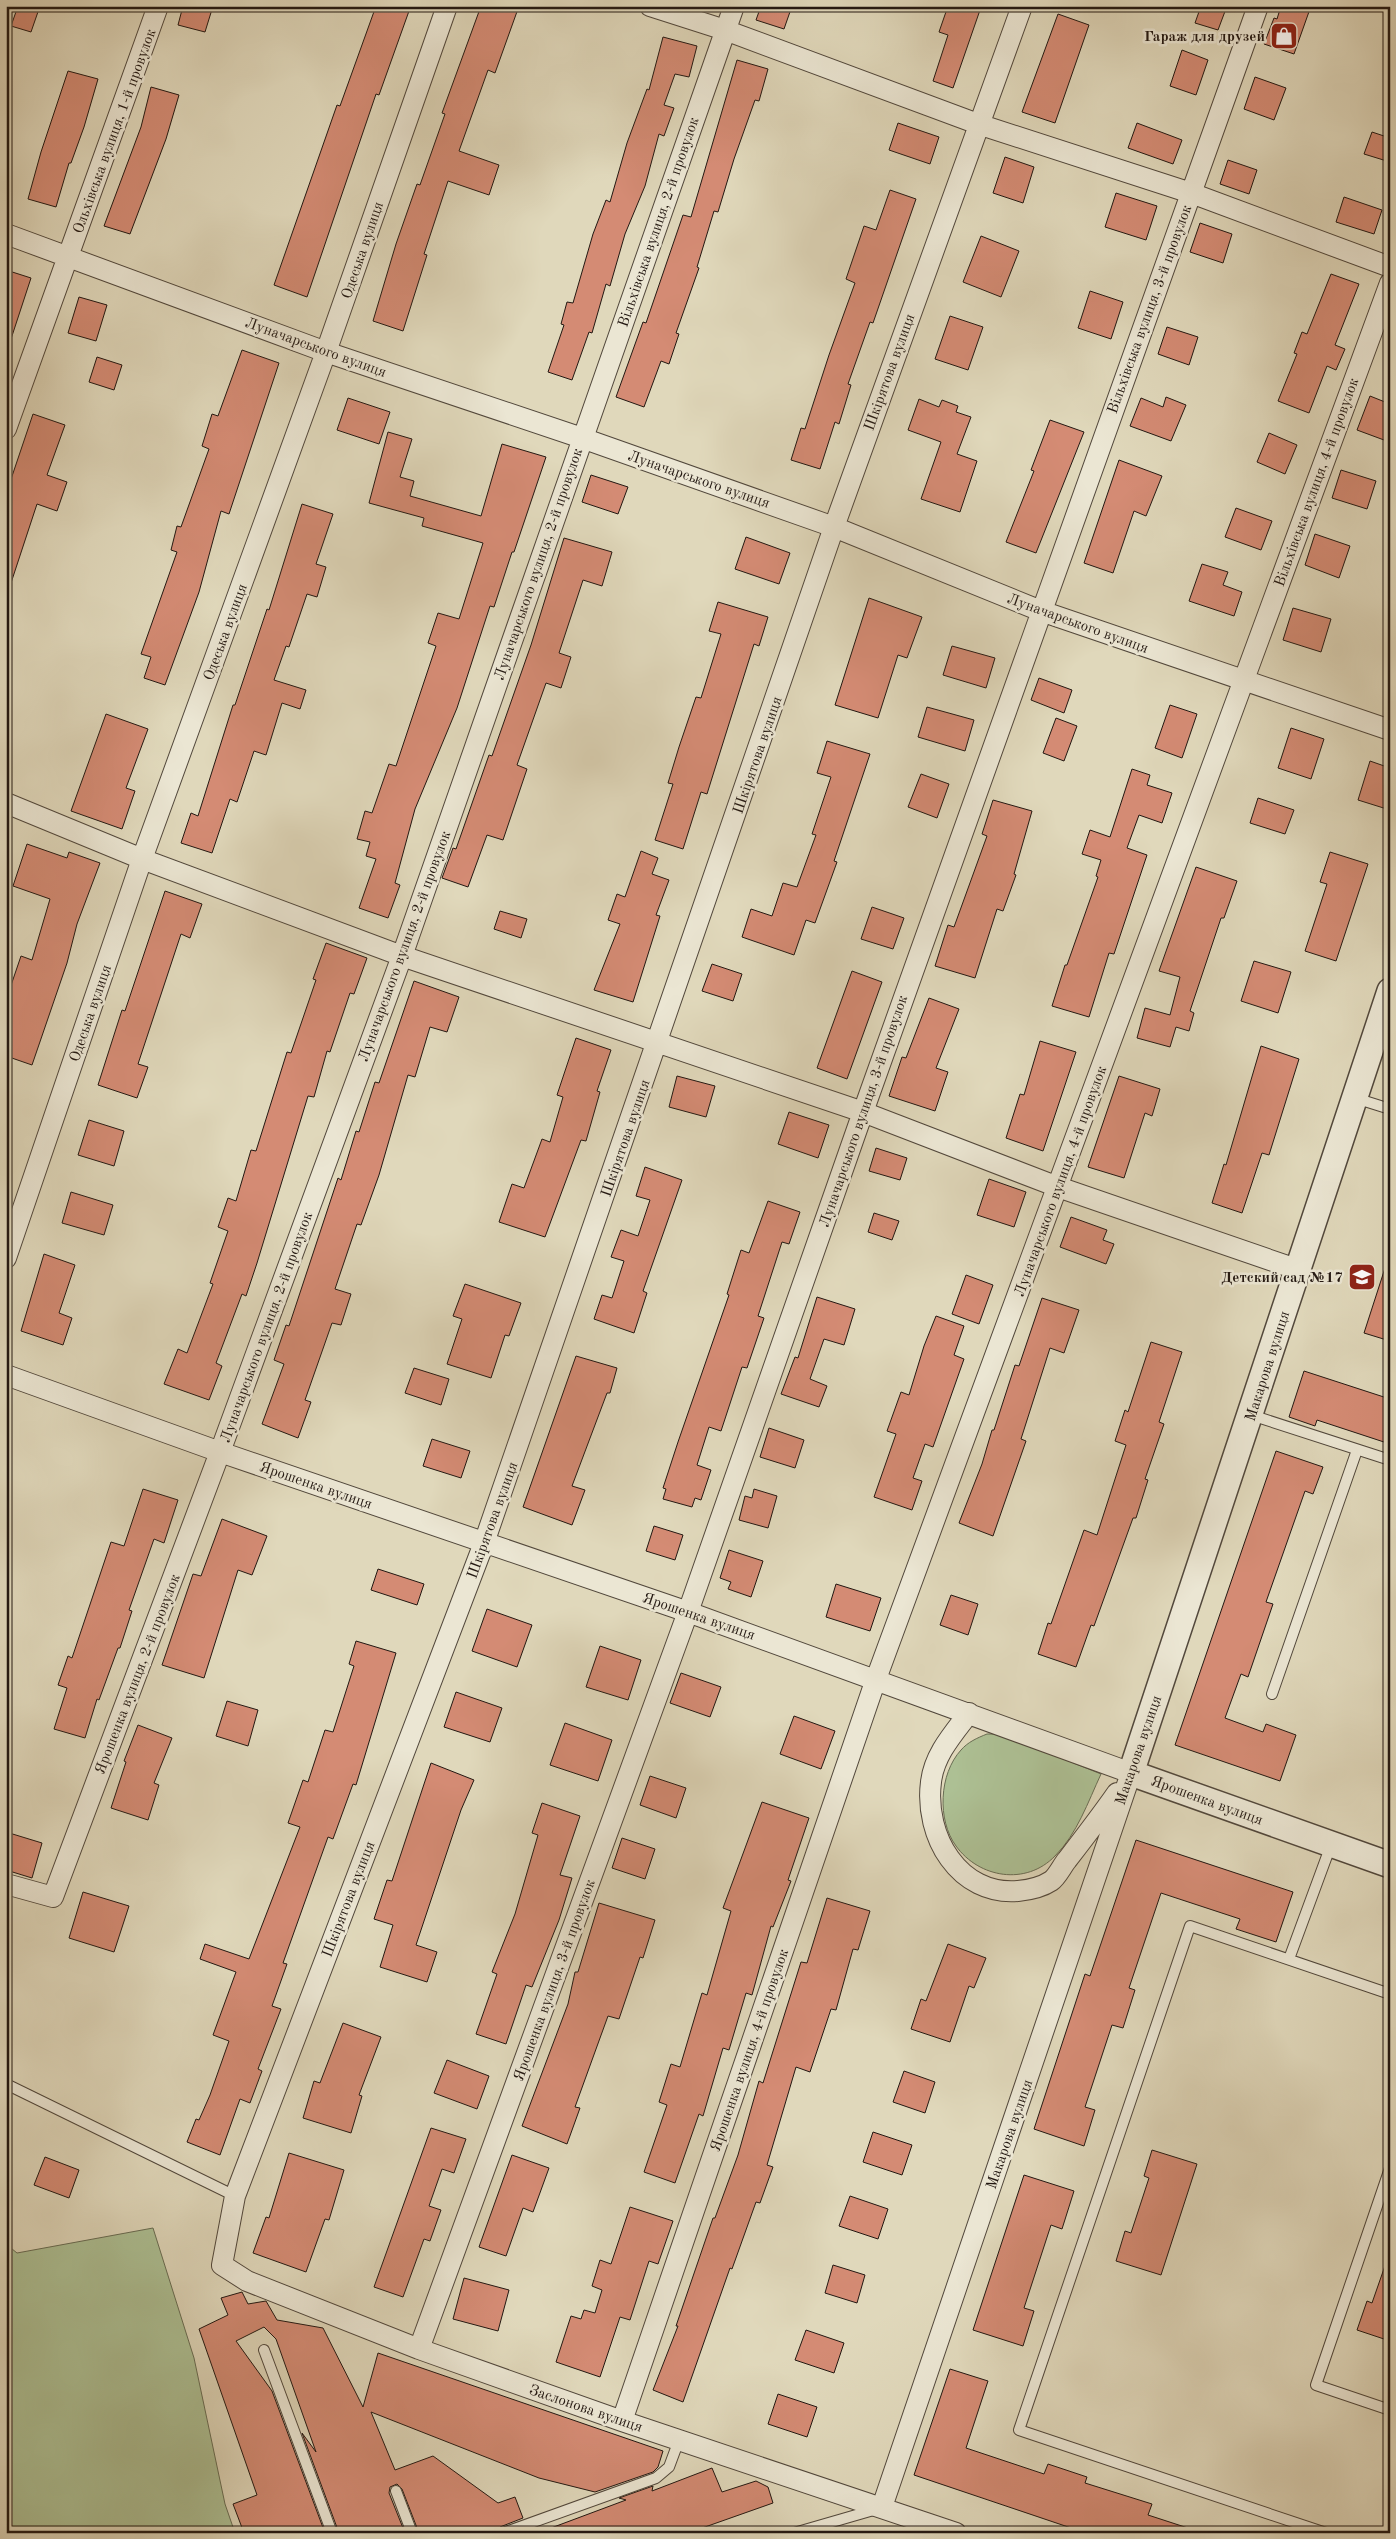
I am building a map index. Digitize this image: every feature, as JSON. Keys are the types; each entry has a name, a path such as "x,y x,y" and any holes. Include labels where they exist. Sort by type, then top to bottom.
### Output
{"street":[{"name":"Ольхівська вулиця, 1-й провулок","path":"6,429 158,6"},
{"name":"Одеська вулиця","path":"6,1258 142,860 326,352 447,6"},
{"path":"650,6 725,30 978,124 1191,193 1390,267"},
{"name":"Вільхівська вулиця, 2-й провулок","path":"582,438 734,6"},
{"name":"Шкірятова вулиця","path":"222,2266 235,2196 484,1543 834,527 1022,6"},
{"name":"Вільхівська вулиця, 3-й провулок","path":"1040,611 1258,6"},
{"name":"Луначарського вулиця","path":"6,234 326,352 582,438 834,527 1040,611 1242,682 1390,730"},
{"name":"Вільхівська вулиця, 4-й провулок","path":"1242,682 1390,283"},
{"name":"Луначарського вулиця, 2-й провулок","path":"220,1452 402,956 582,438"},
{"name":"Луначарського вулиця, 3-й провулок","path":"688,1612 1040,611"},
{"name":"Луначарського вулиця, 4-й провулок","path":"876,1679 1242,682"},
{"path":"6,803 142,860 402,956 863,1112 1058,1187 1299,1270"},
{"name":"Макарова вулиця","path":"882,2507 1251,1415 1390,991"},
{"name":"Ярошенка вулиця","path":"6,1374 220,1452 688,1612 1390,1865"},
{"name":"Ярошенка вулиця, 2-й провулок","path":"6,1884 53,1897 220,1452"},
{"name":"Ярошенка вулиця, 3-й провулок","path":"419,2349 688,1612"},
{"name":"Ярошенка вулиця, 4-й провулок","path":"622,2421 876,1679"},
{"path":"968,1713 936,1760 931,1782 931,1812 937,1837 947,1858 964,1875 983,1886 1008,1892 1029,1890 1051,1881 1131,1773"},
{"name":"Заслонова вулиця","path":"222,2266 247,2281 419,2349 622,2421 956,2533"}],"lane":[{"path":"1355,1098 1390,1109"},
{"path":"1251,1415 1390,1460"},
{"path":"1272,1694 1357,1450"},
{"path":"1288,1960 1331,1844"},
{"path":"1326,2533 1019,2430 1190,1926 1390,1994"},
{"path":"6,2084 235,2196"},
{"path":"1390,2168 1316,2385 1390,2410"},
{"path":"264,2350 332,2533"},
{"path":"502,2533 656,2478 669,2467 679,2440"},
{"path":"396,2491 412,2533"},
{"path":"794,2533 882,2507"}],"green space":[{"path":"987,1734 1001,1734 1101,1774 1070,1838 1055,1856 1031,1872 1003,1874 977,1865 956,1846 946,1823 943,1811 943,1797 948,1771 964,1747 973,1740"},
{"path":"153,2228 194,2358 225,2504 235,2533 6,2533 6,2244 17,2253"}],"building":[{"path":"18,6 40,6 31,32 11,26"},
{"path":"183,6 213,6 205,32 178,25"},
{"path":"376,6 394,6 409,11 379,95 376,94 307,297 274,285 337,105 340,106"},
{"path":"481,6 519,6 495,73 488,70 459,151 499,165 489,195 448,181 424,254 427,255 403,331 373,321 396,244 417,184 420,185 445,114 442,113"},
{"path":"761,6 792,6 784,29 756,20"},
{"path":"948,6 969,6 980,10 953,88 933,81 948,35 939,32"},
{"path":"1201,6 1227,6 1218,30 1195,23"},
{"name":"Гараж для друзей","path":"1281,6 1311,6 1294,54 1264,44 1274,18 1277,19"},
{"path":"1058,14 1089,25 1055,123 1022,112"},
{"path":"663,37 697,46 689,77 675,74 664,105 674,108 664,136 659,134 645,186 625,234 610,286 606,284 592,333 589,332 572,380 548,372 564,325 561,324 567,302 573,303 593,234 606,200 610,202 627,143 647,89 649,90"},
{"path":"1182,50 1208,60 1196,95 1170,86"},
{"path":"737,60 768,69 759,101 755,100 734,159 718,212 714,211 697,267 699,268 676,333 679,334 669,364 661,361 644,407 616,397 643,322 646,323 683,215 691,217"},
{"path":"68,71 98,79 84,127 71,163 69,163 56,207 28,199 41,152"},
{"path":"1255,77 1286,88 1274,120 1244,109"},
{"path":"151,87 179,95 166,139 130,234 104,226 141,127"},
{"path":"898,123 939,137 930,164 889,150"},
{"path":"1137,123 1182,140 1173,164 1128,148"},
{"path":"1372,132 1390,138 1390,162 1364,154"},
{"path":"1005,157 1034,167 1023,203 993,193"},
{"path":"1228,160 1257,170 1249,194 1220,184"},
{"path":"890,190 916,199 873,323 870,322 848,384 851,385 839,424 835,422 820,469 791,460 801,428 805,429 855,283 846,279 864,226 876,230"},
{"path":"1116,193 1157,206 1146,240 1105,227"},
{"path":"1344,197 1382,210 1374,234 1336,222"},
{"path":"1200,223 1232,234 1223,263 1190,252"},
{"path":"981,236 1019,251 1001,297 963,282"},
{"path":"6,270 31,278 10,342 6,342"},
{"path":"1331,274 1359,284 1335,345 1345,349 1336,370 1327,366 1309,413 1278,401 1297,354 1294,353 1302,332 1307,334"},
{"path":"1090,291 1123,302 1111,339 1078,328"},
{"path":"79,297 107,305 96,341 68,333"},
{"path":"950,316 983,327 968,370 935,359"},
{"path":"1167,327 1198,337 1189,365 1158,354"},
{"path":"242,350 279,363 229,514 221,511 199,592 165,685 144,678 151,657 141,654 177,552 171,550 177,526 181,527 209,449 202,446 212,414 218,416"},
{"path":"97,357 122,365 114,390 89,382"},
{"path":"1370,396 1390,404 1390,425 1384,440 1357,430"},
{"path":"1166,397 1186,405 1171,441 1130,426 1141,398 1163,407"},
{"path":"348,398 390,412 379,444 337,430"},
{"path":"919,399 939,407 942,400 958,406 956,412 971,417 957,454 977,461 960,512 921,499 941,442 908,430"},
{"path":"33,414 65,425 47,475 67,482 57,511 37,504 9,589 6,588 6,494"},
{"path":"1050,420 1084,432 1036,553 1006,542 1034,471 1031,470"},
{"path":"388,432 412,439 400,477 414,481 410,496 481,516 502,444 546,457 494,607 490,606 457,708 415,809 395,883 400,885 388,918 359,908 376,859 366,856 370,842 357,839 365,811 372,813 389,764 396,766 436,646 428,643 438,613 459,619 483,543 422,526 424,518 369,503"},
{"path":"1269,433 1297,445 1285,474 1257,462"},
{"path":"1119,460 1162,476 1146,516 1134,511 1113,573 1084,563"},
{"path":"1341,470 1376,481 1367,509 1332,498"},
{"path":"591,475 628,487 618,514 582,502"},
{"path":"302,504 333,514 316,564 326,567 317,597 307,594 289,647 286,646 274,680 306,690 300,709 282,703 266,755 254,751 237,802 230,799 212,853 181,843 191,813 198,816 233,705 235,705 267,609 269,610"},
{"path":"1236,508 1272,521 1261,550 1225,537"},
{"path":"1315,534 1350,546 1339,578 1305,565"},
{"path":"746,537 790,553 779,584 735,569"},
{"path":"564,538 612,552 602,586 583,580 559,653 571,657 561,688 546,683 517,765 527,769 503,840 487,835 468,887 442,878 453,848 456,849 489,755 492,756 531,645"},
{"path":"1202,564 1228,572 1223,585 1242,592 1234,616 1189,601"},
{"path":"869,598 922,617 907,658 898,655 878,718 835,705"},
{"path":"718,602 768,617 759,646 754,644 707,794 701,792 683,849 655,840 673,784 668,783 679,747 696,697 701,698 721,634 709,631"},
{"path":"1293,608 1331,619 1321,652 1283,640"},
{"path":"952,646 995,658 986,688 943,675"},
{"path":"1039,678 1072,690 1064,713 1031,700"},
{"path":"1170,705 1197,714 1182,758 1155,748"},
{"path":"927,707 974,720 965,751 918,737"},
{"path":"106,714 148,729 126,788 135,791 122,829 71,811"},
{"path":"1056,718 1077,726 1064,761 1043,753"},
{"path":"1291,728 1324,739 1311,779 1278,768"},
{"path":"827,741 870,754 834,861 837,862 815,923 806,920 794,955 742,937 751,909 772,916 783,883 797,887 816,835 812,834 831,777 817,773"},
{"path":"1370,761 1390,768 1390,810 1358,800"},
{"path":"1132,769 1150,775 1147,785 1172,793 1162,823 1139,815 1127,848 1147,855 1114,954 1109,953 1089,1017 1052,1006 1065,965 1067,965 1098,877 1096,876 1101,860 1082,854 1090,830 1110,837"},
{"path":"921,774 949,784 937,818 908,807"},
{"path":"1258,798 1294,810 1285,834 1250,823"},
{"path":"993,800 1032,811 1014,874 1016,875 1003,911 997,909 975,978 935,966 948,925 954,927 987,836 982,834"},
{"path":"27,844 67,858 69,852 100,863 77,924 67,963 32,1065 6,1056 6,1000 21,956 32,960 50,899 13,886"},
{"path":"641,851 658,858 652,874 669,880 656,915 660,916 633,1002 594,990 620,924 608,920 617,894 625,897"},
{"path":"1330,852 1368,864 1336,961 1305,951 1327,884 1320,882"},
{"path":"1196,867 1237,881 1224,918 1221,918 1190,1011 1194,1013 1189,1031 1176,1027 1170,1047 1137,1038 1145,1008 1170,1015 1180,977 1159,971"},
{"path":"165,891 202,904 190,938 181,934 138,1064 148,1067 137,1098 98,1085 122,1010 125,1011"},
{"path":"872,907 904,918 893,949 861,939"},
{"path":"500,911 527,919 521,938 494,929"},
{"path":"326,943 367,958 354,994 350,993 330,1052 327,1051 314,1097 308,1096 246,1296 242,1294 216,1363 222,1366 209,1400 164,1384 178,1349 187,1353 213,1284 210,1283 228,1231 218,1227 228,1198 236,1201 251,1150 256,1151 287,1052 291,1053 316,980 313,979"},
{"path":"1254,961 1291,972 1278,1013 1241,1001"},
{"path":"712,964 742,974 733,1001 702,991"},
{"path":"852,971 882,982 847,1079 817,1068"},
{"path":"414,981 459,997 447,1032 430,1027 415,1077 408,1075 379,1175 361,1225 357,1224 335,1289 351,1294 341,1325 332,1323 305,1400 311,1402 298,1438 262,1424 284,1364 274,1360 286,1325 289,1326 338,1178 341,1180 356,1131 359,1132 375,1082 379,1083"},
{"path":"929,998 959,1009 936,1068 948,1072 935,1111 889,1096 902,1057 906,1058"},
{"path":"576,1038 611,1050 597,1091 600,1092 586,1141 581,1140 545,1237 499,1222 512,1184 524,1188 542,1139 550,1142 563,1097 557,1095"},
{"path":"1040,1041 1076,1052 1043,1151 1006,1138 1020,1094 1024,1095"},
{"path":"1261,1046 1299,1059 1269,1155 1262,1153 1242,1213 1212,1203 1224,1164 1226,1165"},
{"path":"677,1076 715,1086 706,1117 669,1107"},
{"path":"1119,1076 1160,1089 1152,1116 1145,1113 1124,1178 1088,1167"},
{"path":"789,1112 829,1125 818,1158 778,1144"},
{"path":"89,1120 124,1131 114,1166 78,1155"},
{"path":"876,1148 907,1158 900,1180 869,1171"},
{"path":"645,1167 682,1180 643,1291 647,1293 634,1333 594,1319 602,1295 612,1298 624,1261 611,1257 621,1230 638,1236 650,1200 636,1196"},
{"path":"989,1179 1026,1192 1014,1227 977,1215"},
{"path":"71,1192 113,1205 104,1235 62,1223"},
{"path":"768,1201 800,1212 789,1244 782,1242 758,1316 764,1318 747,1368 742,1367 721,1431 709,1427 697,1465 711,1470 701,1500 695,1498 692,1507 663,1499 666,1489 663,1488 729,1295 727,1294 741,1250 749,1253"},
{"path":"874,1213 899,1221 892,1240 868,1232"},
{"path":"1071,1217 1107,1230 1103,1240 1114,1244 1106,1264 1060,1247"},
{"path":"44,1254 75,1265 59,1313 72,1318 63,1345 21,1331"},
{"path":"1386,1265 1390,1266 1390,1341 1364,1333"},
{"path":"966,1275 993,1285 979,1324 952,1314"},
{"path":"465,1284 521,1303 509,1336 505,1335 491,1378 447,1364 462,1319 453,1316"},
{"path":"817,1297 855,1309 844,1345 824,1339 810,1379 827,1386 819,1407 781,1394 795,1357 798,1358"},
{"path":"1042,1298 1079,1310 1064,1353 1050,1348 1021,1439 1026,1441 993,1536 959,1523 982,1464 1015,1365 1019,1366"},
{"path":"936,1316 964,1326 954,1355 964,1359 933,1447 925,1444 913,1478 922,1481 912,1510 874,1497 896,1434 887,1431 901,1392 909,1395 924,1346"},
{"path":"1151,1342 1182,1352 1159,1422 1164,1424 1145,1479 1148,1480 1136,1518 1133,1518 1094,1626 1091,1625 1076,1667 1038,1654 1048,1623 1051,1624 1084,1530 1097,1535 1126,1445 1115,1441 1125,1410 1128,1412"},
{"path":"576,1356 617,1368 610,1393 607,1393 572,1486 585,1490 572,1525 523,1507"},
{"path":"414,1368 449,1379 441,1405 405,1393"},
{"path":"1304,1371 1390,1399 1390,1444 1317,1420 1315,1426 1289,1417"},
{"path":"769,1428 804,1440 795,1468 760,1457"},
{"path":"432,1439 470,1451 461,1478 423,1466"},
{"path":"1276,1451 1323,1467 1313,1494 1305,1491 1266,1602 1273,1604 1248,1677 1241,1674 1225,1718 1263,1732 1266,1724 1296,1735 1280,1781 1175,1745"},
{"path":"143,1489 178,1500 164,1543 154,1539 129,1610 132,1611 120,1648 118,1648 99,1700 97,1699 85,1738 54,1729 67,1688 58,1685 68,1656 72,1658 111,1542 124,1546"},
{"path":"754,1489 777,1496 768,1528 739,1520 745,1496 752,1498"},
{"path":"222,1519 267,1536 252,1575 238,1570 204,1678 162,1665 193,1574 201,1576"},
{"path":"654,1526 683,1535 675,1560 646,1551"},
{"path":"729,1550 763,1561 751,1597 728,1589 731,1582 720,1578"},
{"path":"378,1569 424,1584 417,1605 371,1590"},
{"path":"836,1584 881,1598 870,1631 826,1617"},
{"path":"951,1595 978,1604 968,1635 940,1625"},
{"path":"487,1609 532,1625 517,1667 472,1651"},
{"path":"356,1641 396,1653 356,1785 353,1784 333,1839 328,1837 283,1963 287,1964 272,2006 281,2009 258,2069 262,2071 250,2103 240,2099 220,2155 187,2142 196,2119 199,2120 210,2095 229,2041 213,2035 236,1972 200,1959 205,1944 249,1959 300,1827 288,1823 303,1780 308,1782 325,1730 333,1732 354,1666 349,1664"},
{"path":"600,1646 641,1660 628,1700 586,1687"},
{"path":"681,1673 721,1687 710,1717 670,1703"},
{"path":"456,1692 502,1708 490,1742 444,1727"},
{"path":"227,1701 258,1710 248,1746 216,1736"},
{"path":"794,1716 835,1731 821,1769 780,1754"},
{"path":"565,1723 612,1740 598,1781 550,1765"},
{"path":"138,1725 172,1738 154,1783 159,1785 148,1820 111,1808 126,1762 124,1761"},
{"path":"431,1763 474,1780 461,1810 416,1945 437,1952 427,1982 380,1967 393,1925 374,1919 387,1880 392,1881"},
{"path":"650,1776 686,1788 676,1818 640,1805"},
{"path":"762,1802 809,1818 788,1880 791,1881 773,1927 771,1926 752,1995 746,1993 729,2050 723,2048 703,2116 699,2114 675,2183 644,2172 667,2105 659,2102 671,2064 680,2067 702,1993 707,1995 731,1911 723,1908"},
{"path":"542,1803 580,1816 560,1875 572,1878 559,1920 532,1987 526,1985 506,2044 476,2034 497,1974 492,1972 515,1914 538,1835 532,1833"},
{"path":"6,1832 42,1843 32,1878 6,1870"},
{"path":"622,1838 655,1849 645,1879 612,1868"},
{"path":"1136,1840 1293,1892 1276,1942 1236,1929 1240,1919 1161,1893 1129,1988 1135,1990 1123,2028 1112,2025 1085,2107 1095,2110 1084,2146 1034,2129 1085,1974 1090,1976"},
{"path":"83,1892 129,1906 114,1952 69,1938"},
{"path":"827,1898 870,1911 858,1950 853,1949 836,2010 831,2009 810,2072 796,2067 767,2165 773,2167 760,2203 756,2202 732,2269 730,2268 683,2402 653,2390 678,2326 676,2326 713,2218 715,2218 738,2155 759,2081 763,2083 801,1962 807,1963"},
{"path":"599,1903 655,1920 643,1958 640,1957 619,2019 608,2016 575,2107 580,2108 567,2144 522,2126 568,2004 575,1972 578,1972"},
{"path":"948,1944 986,1958 974,1988 969,1986 950,2042 911,2029 921,1999 926,2001"},
{"path":"343,2023 381,2037 359,2095 362,2096 351,2133 303,2118 314,2081 320,2083"},
{"path":"447,2060 489,2076 477,2109 434,2093"},
{"path":"904,2071 935,2082 925,2113 893,2102"},
{"path":"431,2128 466,2139 454,2173 442,2169 429,2206 441,2210 430,2241 424,2239 403,2297 374,2287"},
{"path":"873,2132 912,2145 902,2175 863,2162"},
{"path":"1152,2150 1197,2164 1161,2275 1116,2261 1125,2231 1131,2233 1149,2178 1144,2176"},
{"path":"289,2153 344,2170 329,2220 325,2219 306,2272 253,2253 266,2217 269,2218"},
{"path":"512,2155 549,2168 533,2212 523,2208 506,2256 479,2247"},
{"path":"45,2157 79,2170 69,2198 34,2185"},
{"path":"1024,2175 1074,2191 1062,2229 1051,2225 1024,2308 1034,2311 1023,2346 973,2330"},
{"path":"850,2196 888,2209 878,2239 839,2226"},
{"path":"630,2207 673,2221 658,2264 649,2261 630,2320 620,2317 600,2377 556,2362 571,2316 581,2319 584,2310 595,2313 602,2290 592,2286 600,2260 611,2264"},
{"path":"1387,2260 1390,2261 1390,2341 1357,2330 1367,2301 1372,2303"},
{"path":"833,2265 865,2275 857,2303 825,2293"},
{"path":"464,2278 509,2290 498,2331 453,2319"},
{"path":"242,2292 248,2304 266,2301 277,2320 323,2328 363,2407 378,2353 663,2451 658,2467 653,2472 595,2492 539,2478 371,2412 395,2470 433,2456 498,2503 515,2497 523,2518 500,2527 496,2533 419,2533 402,2489 397,2484 390,2487 389,2493 405,2533 339,2533 302,2433 316,2452 276,2339 264,2327 236,2341 272,2391 325,2533 244,2533 233,2504 257,2495 199,2329 228,2315 221,2298"},
{"path":"806,2330 844,2343 834,2373 795,2360"},
{"path":"950,2369 988,2381 966,2448 1044,2474 1048,2464 1087,2477 1085,2483 1152,2504 1148,2515 1191,2529 1191,2533 1086,2533 914,2475"},
{"path":"778,2394 817,2407 807,2437 768,2424"},
{"path":"712,2468 722,2492 756,2481 768,2487 773,2503 688,2533 543,2533 543,2531 626,2500 619,2498 653,2486 652,2491"}],"place":[{"name":"Гараж для друзей","path":"1284,36"},
{"name":"Детский сад №17","path":"1362,1277"}]}
